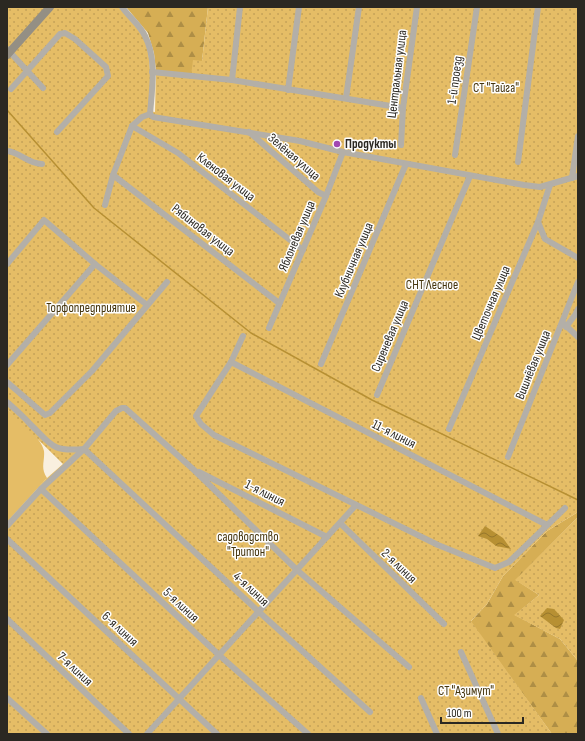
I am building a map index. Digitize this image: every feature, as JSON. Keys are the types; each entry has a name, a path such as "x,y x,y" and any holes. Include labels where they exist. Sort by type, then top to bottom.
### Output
{"main road":[{"path":"8,52 50,7"}],"street":[{"path":"122,7 146,37 151,56 152,72 150,114"},
{"path":"232,80 240,7"},
{"path":"288,90 299,7"},
{"path":"346,98 359,7"},
{"name":"Центральная улица","path":"401,145 403,108 417,7"},
{"name":"1-й проезд","path":"455,155 477,7"},
{"path":"518,162 538,7"},
{"path":"10,89 60,34 65,33 75,39 106,67 108,76 57,132"},
{"path":"8,52 43,88"},
{"path":"152,72 232,80 403,108"},
{"path":"105,205 113,175 132,126 142,117 150,114"},
{"path":"150,114 153,117 170,121 300,141 343,152 470,176 540,187 575,177 578,136"},
{"name":"Кленовая улица","path":"132,126 178,154 303,250"},
{"name":"Зелёная улица","path":"249,132 318,192 326,196"},
{"path":"7,151 15,152 33,163 42,164"},
{"name":"Яблоневая улица","path":"269,328 326,196 343,152"},
{"name":"Клубничная улица","path":"321,364 406,164"},
{"name":"Рябиновая улица","path":"113,175 279,303"},
{"name":"Сиреневая улица","path":"377,395 470,176"},
{"name":"Цветочная улица","path":"449,429 538,222 550,185"},
{"path":"7,264 44,220 95,264 147,305"},
{"path":"538,222 545,239 578,258"},
{"path":"7,365 95,264"},
{"path":"7,382 45,416 50,413 92,371 167,282"},
{"name":"Вишнёвая улица","path":"508,456 564,324 578,282"},
{"path":"578,309 575,315 564,324 578,337"},
{"path":"243,336 230,362 196,416 201,424 214,435 438,545 495,568 509,562 565,508"},
{"name":"11-я линия","path":"230,362 547,525"},
{"path":"7,402 31,424 46,442 56,447 68,450 84,449"},
{"path":"7,526 41,490 84,449 116,411 125,408 194,470 297,570 409,667"},
{"name":"4-я линия","path":"84,449 259,612 370,712"},
{"name":"1-я линия","path":"194,470 327,537"},
{"name":"5-я линия","path":"41,490 219,655 308,734"},
{"path":"147,734 356,505"},
{"name":"2-я линия","path":"340,523 444,624"},
{"name":"6-я линия","path":"7,539 218,734"},
{"name":"7-я линия","path":"7,619 129,734"},
{"path":"461,652 498,734"},
{"path":"7,698 47,734"},
{"path":"421,698 437,734"}],"green space":[{"path":"7,7 119,7 141,33 146,44 150,63 149,111 155,112 156,71 191,76 193,60 202,61 208,7 578,7 578,512 547,531 503,576 487,604 471,621 552,734 7,734 7,522 47,478 63,464 7,409"},
{"path":"126,7 208,7 202,61 191,76 156,71 154,53 148,33"},
{"path":"7,409 39,440 44,451 43,468 47,478 7,522"},
{"path":"578,512 578,517 516,580 539,595 515,615 560,639 578,661 578,734 552,734 474,627 366,734 487,604 503,576 547,531"},
{"path":"578,517 578,661 560,639 514,615 539,595 515,580"}],"water":[{"path":"485,526 503,538 511,549 496,546 487,539 478,536"},
{"path":"547,608 554,609 564,620 560,629 556,628 540,616"}],"waterway":[{"path":"7,110 94,208 251,333 372,400 578,500"}],"place":[{"name":"Продукты","path":"337,144"}],"park label":[{"name":"СТ \"Тайга\"","path":"496,88"},
{"name":"СНТ Лесное","path":"432,285"},
{"name":"Торфопредприятие","path":"91,308"},
{"name":"садоводство \"Тритон\"","path":"248,544"},
{"name":"СТ \"Азимут\"","path":"466,691"}]}
